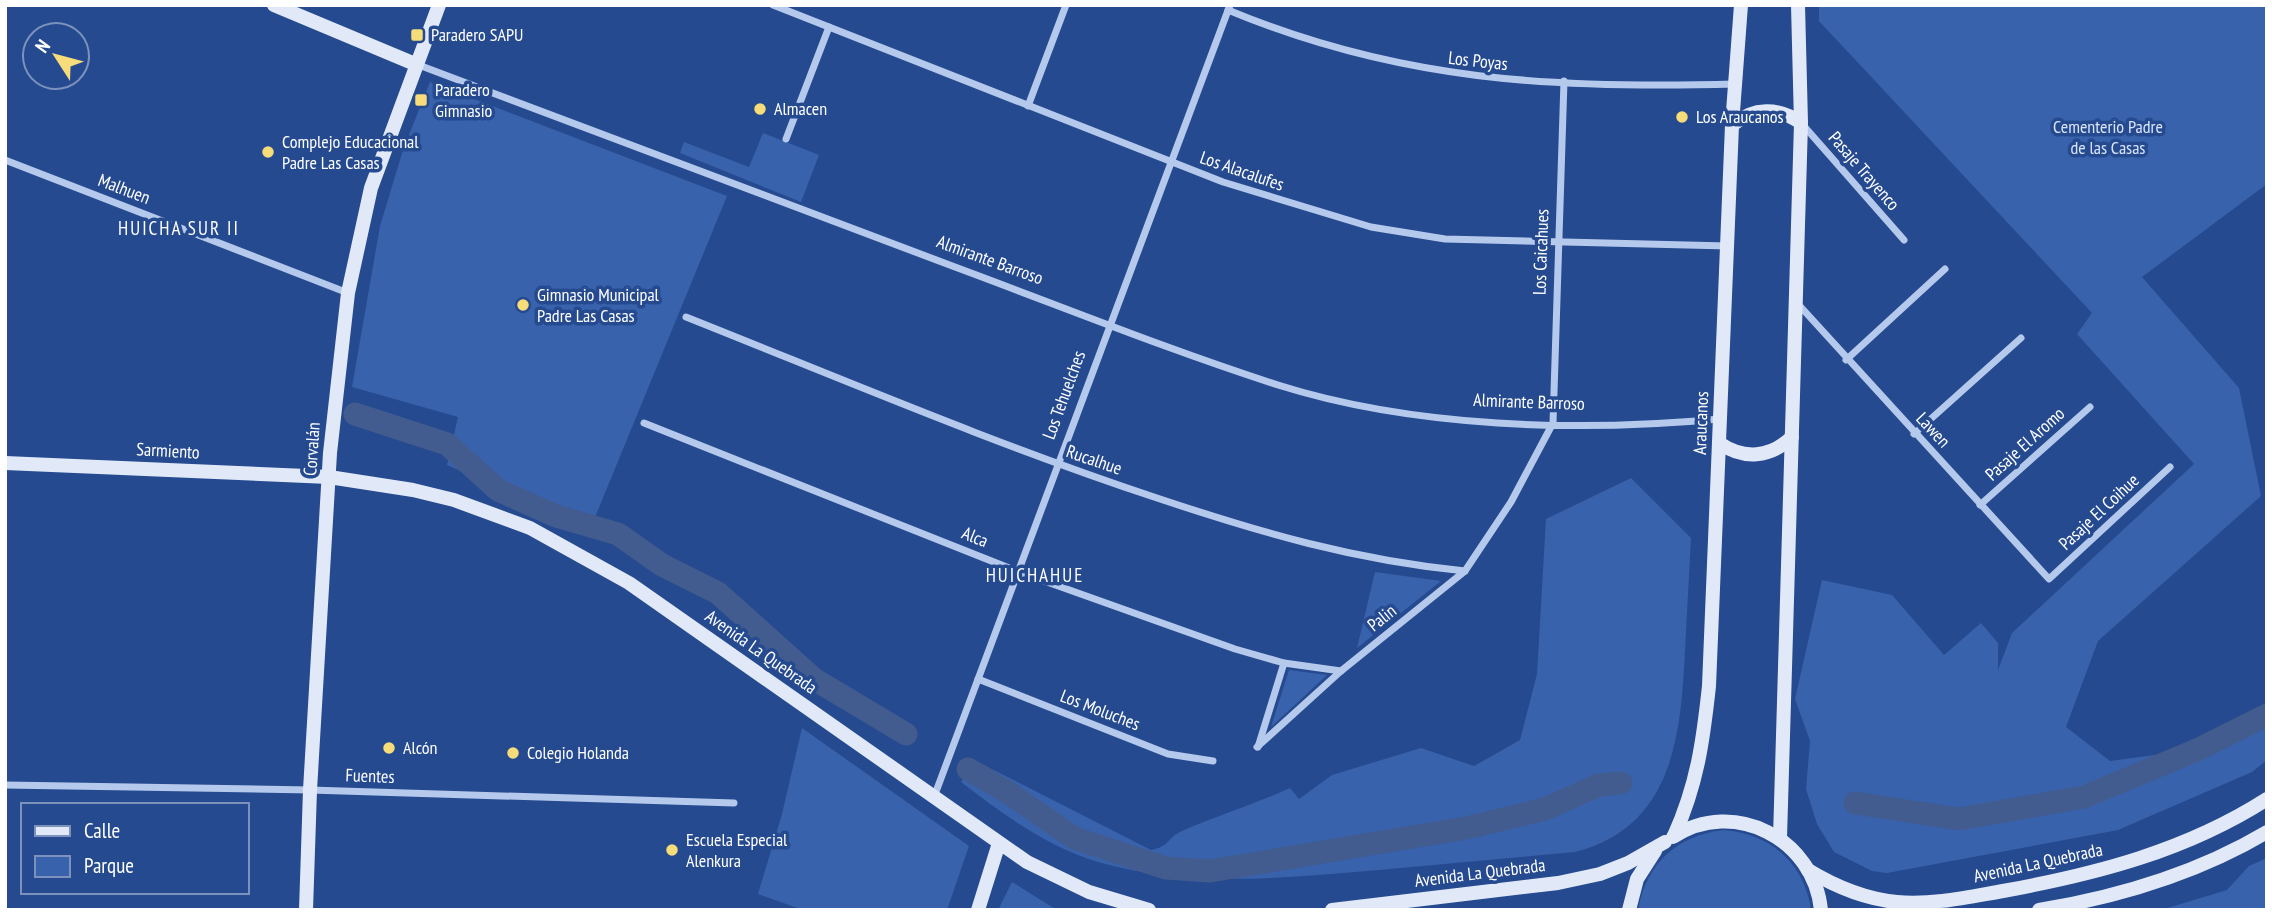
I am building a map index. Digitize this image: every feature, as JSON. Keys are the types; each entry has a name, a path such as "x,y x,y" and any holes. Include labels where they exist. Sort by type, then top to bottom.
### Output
{"main road":[{"name":"Almirante Barroso","path":"274,5 415,64"},
{"name":"Corvalán","path":"306,910 310,790 329,477 335,392 348,293 371,188 439,5"},
{"name":"Araucanos","path":"1670,839 1691,798 1703,744 1709,687 1732,125 1741,5"},
{"path":"1798,5 1801,123 1780,838 1795,851 1808,870 1818,892 1821,910"},
{"path":"1732,125 1749,114 1768,110 1780,112 1801,123"},
{"path":"1719,443 1736,452 1754,455 1775,450 1792,438"},
{"name":"Sarmiento","path":"5,463 329,477"},
{"name":"Avenida La Quebrada","path":"329,477 371,482 454,500 495,514 564,545 640,590 999,844 1057,879 1089,892 1149,910"},
{"name":"Avenida La Quebrada","path":"1808,870 1841,888 1876,899 1916,903 1948,900 2076,877 2154,855 2192,840 2267,799"},
{"name":"Avenida La Quebrada","path":"1332,910 1558,883 1600,874 1628,863 1693,826 1724,821 1755,826 1780,838"},
{"path":"2039,910 2080,903 2151,884 2230,853 2267,832"},
{"path":"1629,910 1630,895 1640,872 1670,839"},
{"path":"978,910 999,844"}],"street":[{"name":"Los Alacalufes","path":"773,5 1172,163 1275,200 1398,233 1446,239 1728,246"},
{"path":"1028,106 1066,5"},
{"name":"Los Poyas","path":"1229,8 1312,43 1399,65 1481,78 1650,85 1735,84"},
{"name":"Los Tehuelches","path":"934,798 1229,8"},
{"path":"786,138 829,27"},
{"name":"Almirante Barroso","path":"415,64 738,188 1279,385 1321,396 1443,416 1553,424 1673,423 1720,419"},
{"name":"Los Caicahues","path":"1553,424 1564,81"},
{"name":"Pasaje Trayenco","path":"1801,123 1904,240"},
{"name":"Malhuen","path":"5,160 348,293"},
{"path":"1846,360 1945,269"},
{"name":"Lawen","path":"1796,301 1846,360 2049,579"},
{"name":"Rucalhue","path":"687,317 1059,465 1247,528 1326,550 1416,566 1465,571"},
{"path":"1914,433 2021,338"},
{"name":"Pasaje El Aromo","path":"1980,505 2090,407"},
{"name":"Alca","path":"644,423 1019,572 1235,649 1284,663 1341,671"},
{"name":"Palin","path":"1284,663 1257,747 1341,671 1465,571 1511,502 1553,424"},
{"name":"Pasaje El Coihue","path":"2049,579 2170,467"},
{"name":"Los Moluches","path":"978,679 1168,754 1213,761"},
{"name":"Fuentes","path":"5,785 310,790 734,803"}],"green space":[{"name":"Cementerio Padre de las Casas","path":"1819,5 2267,5 2267,184 2142,277 2239,388 2261,496 2098,641 2066,727 2110,761 2199,749 2267,715 2267,760 2252,772 2118,830 1887,873 1872,871 1834,852 1817,824 1806,789 1810,741 1795,699 1822,580 1892,595 1944,655 1981,623 1998,643 1998,670 2012,633 2194,464 2077,334 2092,313 1819,21"},
{"name":"Gimnasio Municipal Padre Las Casas","path":"430,82 727,196 591,527 447,465 458,417 352,387 380,226 403,150"},
{"path":"763,133 819,155 801,202 680,153 684,142 749,167"},
{"path":"1631,478 1691,538 1683,682 1674,745 1665,774 1652,800 1633,822 1608,840 1575,852 1344,873 1238,879 1167,875 1098,862 1061,848 1009,817 961,782 976,761 1151,850 1161,847 1182,831 1290,788 1299,799 1332,775 1421,748 1474,766 1520,740 1537,674 1546,519"},
{"path":"1375,572 1441,581 1357,648"},
{"path":"1289,670 1327,675 1271,727"},
{"path":"802,728 969,846 947,910 803,910 758,894 782,814"},
{"path":"1724,830 1756,838 1782,854 1801,878 1811,910 1638,910 1648,878 1667,854 1692,838"},
{"path":"2267,858 2267,910 2161,910 2227,890 2249,866"},
{"path":"1012,882 1057,910 998,910"}],"waterway":[{"path":"355,414 447,444 498,490 556,516 618,534 662,565 718,593 814,679 906,734"},
{"path":"1855,803 1959,819 2084,797 2199,749 2267,715"},
{"path":"968,769 1009,793 1074,838 1166,868 1210,871 1466,828 1545,809 1599,785 1621,783"}],"place":[{"name":"Paradero SAPU","path":"417,35"},
{"name":"Paradero Gimnasio","path":"421,100"},
{"name":"Almacen","path":"760,109"},
{"name":"Los Araucanos","path":"1682,117"},
{"name":"Complejo Educacional Padre Las Casas","path":"268,152"},
{"name":"Gimnasio Municipal Padre Las Casas","path":"523,305"},
{"name":"Alcón","path":"389,748"},
{"name":"Colegio Holanda","path":"513,753"},
{"name":"Escuela Especial Alenkura","path":"672,850"}],"district":[{"name":"HUICHA SUR II","path":"179,228"},
{"name":"HUICHAHUE","path":"1035,575"}]}
